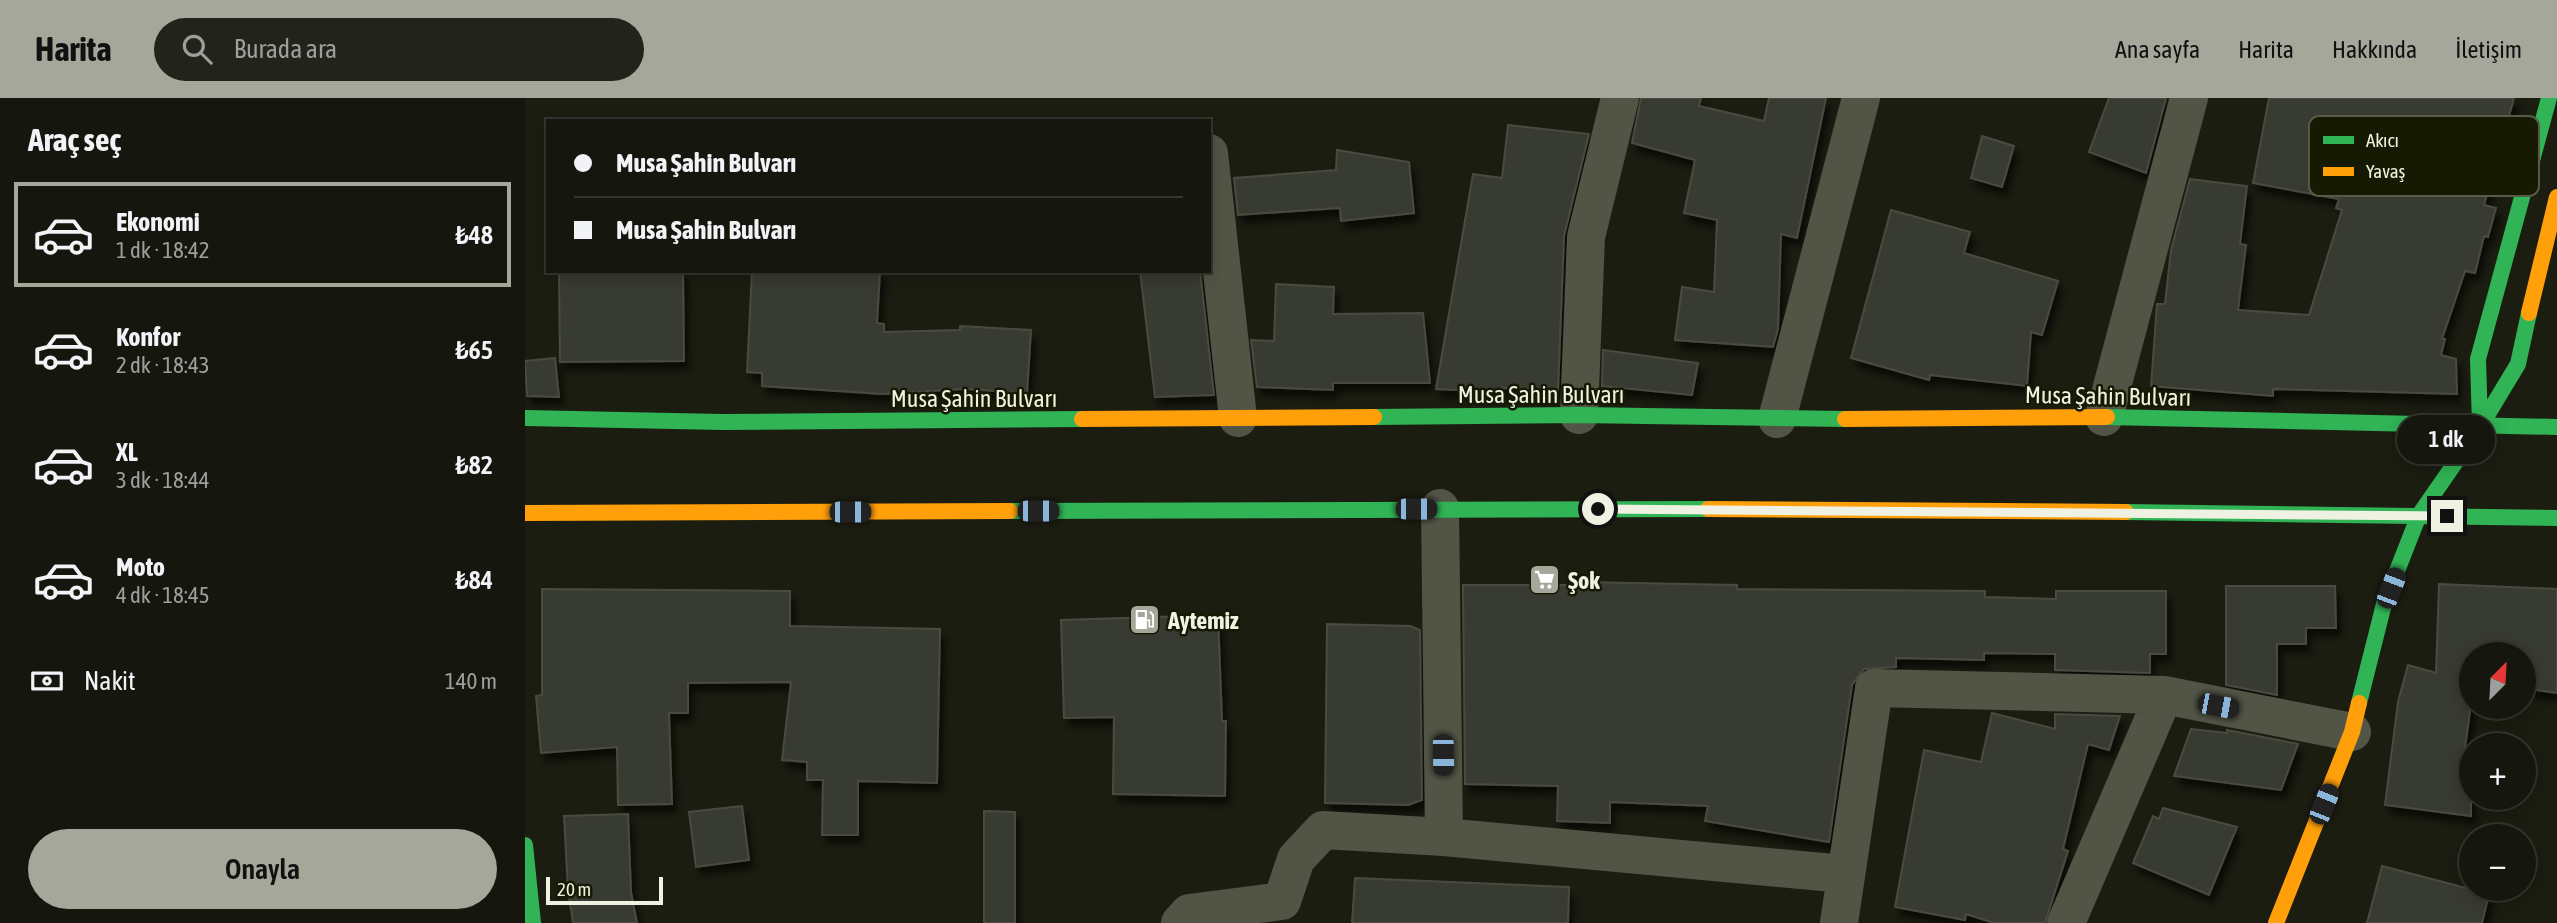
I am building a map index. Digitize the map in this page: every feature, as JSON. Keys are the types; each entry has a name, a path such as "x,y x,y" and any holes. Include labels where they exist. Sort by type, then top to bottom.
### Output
{"main road":[{"path":"2539,135 2549,98"},
{"path":"2480,427 2478,359 2522,196"},
{"path":"2276,923 2352,732 2384,604 2419,515 2480,427 2518,364 2542,248 2557,197"},
{"name":"Musa Şahin Bulvarı","path":"525,418 722,422 1579,415 1777,419 2104,417 2557,427"},
{"path":"525,513 1440,508 2557,518"},
{"path":"525,845 533,923"}],"street":[{"path":"1579,415 1586,237 1620,98"},
{"path":"1777,419 1861,98"},
{"path":"2104,417 2189,98"},
{"path":"1211,171 1238,418"},
{"path":"1440,508 1444,837"},
{"path":"1839,923 1844,874 1874,688 2164,695 2352,732"},
{"path":"2066,923 2164,695"},
{"path":"1180,923 1189,913 1282,901 1296,859 1323,830 1444,837 1844,874"}],"building":[{"path":"1641,98 1701,98 1699,106 1764,121 1769,98 1826,98 1797,238 1781,234 1778,329 1773,347 1675,340 1682,287 1714,292 1717,220 1684,213 1695,160 1632,143"},
{"path":"2109,98 2166,98 2146,173 2089,152"},
{"path":"2269,98 2514,98 2509,116 2309,116 2309,193 2253,183"},
{"path":"1508,125 1589,134 1564,236 1558,390 1502,388 1501,392 1436,389 1473,174 1502,178"},
{"path":"1982,136 2014,146 2002,187 1971,178"},
{"path":"1337,150 1409,162 1414,213 1341,221 1340,208 1238,215 1234,178 1336,170"},
{"path":"2190,179 2247,186 2240,244 2246,245 2238,310 2309,315 2342,210 2336,208 2339,199 2323,196 2487,196 2484,205 2496,208 2488,237 2484,236 2475,273 2465,271 2442,339 2445,339 2441,355 2456,359 2457,394 2273,389 2273,396 2151,386 2157,304 2165,304 2171,250"},
{"path":"1891,210 1970,232 1964,253 2058,281 2042,335 2031,332 2027,386 1930,375 1929,380 1851,358"},
{"path":"559,273 683,273 684,361 560,362"},
{"path":"752,273 880,273 877,323 884,324 884,332 960,330 960,326 1031,330 1027,393 964,389 882,394 762,386 762,373 747,372"},
{"path":"1140,273 1200,273 1214,395 1155,397"},
{"path":"1276,284 1334,287 1333,314 1423,313 1430,383 1333,383 1333,390 1257,387 1251,340 1274,341"},
{"path":"1603,350 1698,363 1692,395 1602,386"},
{"path":"555,358 559,397 527,396 525,361"},
{"path":"1581,582 1737,585 1737,589 1985,591 1985,597 2056,599 2056,591 2166,591 2166,654 2150,654 2150,673 2055,670 2055,654 1984,653 1984,660 1896,658 1896,667 1864,669 1852,685 1829,842 1705,821 1708,806 1610,802 1610,823 1557,821 1558,786 1465,784 1463,585 1581,585"},
{"path":"2439,584 2557,589 2557,693 2536,690 2536,642 2459,642 2459,719 2469,719 2467,733 2459,733 2459,810 2471,810 2471,816 2385,805 2398,702 2408,665 2436,673"},
{"path":"2226,586 2335,586 2336,628 2306,628 2306,644 2277,644 2277,695 2226,685"},
{"path":"542,589 790,591 790,626 940,629 937,783 858,781 858,835 822,835 823,780 807,780 807,762 782,760 791,682 688,683 688,713 669,713 672,804 618,805 617,747 541,753 536,696 542,695"},
{"path":"1218,615 1222,721 1226,721 1225,796 1113,794 1114,717 1064,718 1061,620"},
{"path":"1327,624 1410,626 1420,630 1422,800 1408,805 1325,803"},
{"path":"1992,713 2055,729 2055,714 2120,716 2109,750 2088,744 2063,849 2068,851 2045,923 1994,923 1966,914 1965,920 1895,907 1924,750 1981,762"},
{"path":"2191,729 2227,733 2227,730 2298,744 2281,790 2174,776"},
{"path":"742,806 749,860 696,867 689,812"},
{"path":"2163,808 2237,827 2209,895 2133,863 2153,816 2159,819"},
{"path":"984,811 1015,812 1015,923 984,923"},
{"path":"628,814 631,892 637,923 573,923 568,890 564,816"},
{"path":"2382,866 2459,886 2459,901 2487,901 2482,923 2367,923"},
{"path":"1355,878 1569,887 1568,923 1352,923"}],"traffic: fast":[{"path":"2539,135 2549,98"},
{"path":"2480,427 2478,359 2522,196"},
{"path":"2359,703 2384,604 2419,515 2480,427 2518,364 2529,313"},
{"path":"1374,417 1579,415 1845,419"},
{"path":"2107,417 2557,427"},
{"path":"525,418 722,422 1082,419"},
{"path":"1010,511 1708,509"},
{"path":"2126,512 2557,518"},
{"path":"525,845 533,923"}],"traffic: slow":[{"path":"2529,313 2557,197"},
{"path":"1082,419 1374,417"},
{"path":"1845,419 2107,417"},
{"path":"1708,509 2126,512"},
{"path":"525,513 1010,511"},
{"path":"2276,923 2352,732 2359,703"}],"place":[{"name":"Şok","path":"1545,580"},
{"name":"Aytemiz","path":"1145,620"}],"route":[{"path":"1598,509 2447,516"}]}
